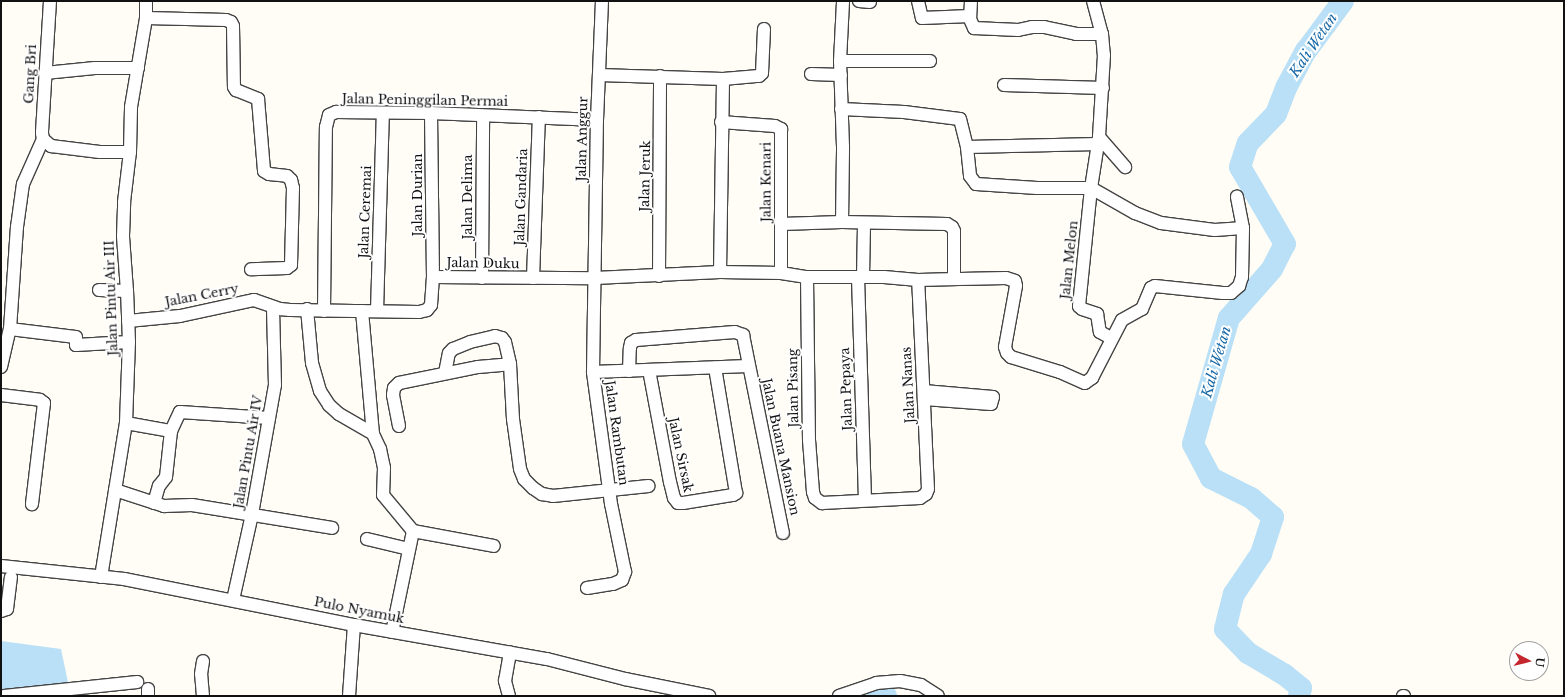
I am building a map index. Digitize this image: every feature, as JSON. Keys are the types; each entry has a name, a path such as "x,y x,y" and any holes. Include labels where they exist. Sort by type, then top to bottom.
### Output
{"street":[{"name":"Gang Bri","path":"47,142 42,133 50,1"},
{"name":"Jalan Pintu Air III","path":"101,577 126,424 129,342 123,236 124,202 130,152 132,107 146,18 146,1"},
{"name":"Jalan Anggur","path":"595,278 597,120 602,1"},
{"path":"842,222 843,147 840,61 843,1"},
{"path":"918,1 922,18 970,16"},
{"path":"971,1 970,16 974,28 983,30 1018,30 1038,27 1076,34 1102,34"},
{"name":"Jalan Melon","path":"1093,1 1102,34 1103,88 1079,306 1082,309 1096,312 1098,315 1100,332 1111,338"},
{"path":"146,18 226,20 231,22 233,26 234,87 236,90 255,96 258,99 264,171 269,174 287,176 291,180 293,188 291,265 287,268 252,269"},
{"path":"599,75 723,79 759,76 762,73 764,29"},
{"path":"840,61 930,61"},
{"path":"45,72 95,68 138,68"},
{"path":"811,74 841,74"},
{"name":"Jalan Jeruk","path":"659,276 660,76"},
{"path":"720,272 723,79"},
{"path":"1004,85 1103,88"},
{"path":"841,109 904,112 958,118 961,121 967,147 970,176 976,184 1036,188 1091,188 1135,213 1161,223 1215,230 1243,228"},
{"name":"Jalan Peninggilan Permai","path":"324,311 327,120 329,115 336,112 431,113 597,120"},
{"name":"Jalan Ceremai","path":"377,311 383,113"},
{"name":"Jalan Durian","path":"431,113 433,277"},
{"name":"Jalan Delima","path":"482,278 483,116"},
{"name":"Jalan Gandaria","path":"533,278 539,117"},
{"name":"Jalan Kenari","path":"722,122 775,126 781,129 781,273"},
{"path":"967,147 1098,140 1125,167"},
{"path":"1,367 3,344 10,329 17,227 23,184 47,142 100,152 130,152"},
{"path":"595,278 720,272 781,273 807,277 861,277 918,280 1006,278 1015,281 1016,286 1005,347 1011,357 1060,372 1086,384 1092,378 1111,338 1122,320 1142,309 1151,288 1162,287 1231,293 1239,286 1242,276 1243,228 1237,197"},
{"path":"781,224 842,222 864,224 950,225 954,231 954,279"},
{"path":"861,277 864,224"},
{"name":"Jalan Duku","path":"276,308 324,311 424,312 431,305 433,277 595,278"},
{"name":"Jalan Pisang","path":"807,277 809,440 815,498 822,503 865,500"},
{"name":"Jalan Pepaya","path":"861,277 865,500"},
{"name":"Jalan Rambutan","path":"587,588 612,584 622,580 625,572 611,504 593,372 595,278"},
{"name":"Jalan Nanas","path":"865,500 920,498 926,494 928,489 918,280"},
{"path":"99,290 127,290"},
{"name":"Jalan Cerry","path":"128,321 180,316 254,300 276,308"},
{"name":"Jalan Pintu Air IV","path":"233,600 252,514 275,386 276,308"},
{"path":"307,309 312,363 320,391 329,405 339,414 375,437"},
{"path":"362,311 375,437 380,449 384,468 383,495 413,531 494,546"},
{"path":"10,329 76,337 76,344 129,342"},
{"name":"Jalan Buana Mansion","path":"630,371 630,348 631,343 636,340 735,332 743,335 748,366 783,533"},
{"path":"445,373 449,353 453,349 470,342 495,336 502,338 505,342 510,364 513,419 520,468 524,479 542,494 553,496 648,486"},
{"path":"399,426 393,395 394,388 399,383 445,373 510,364"},
{"name":"Jalan Buana Mansion","path":"593,372 748,366"},
{"name":"Jalan Sirsak","path":"649,370 674,498 678,503 683,503 733,496 736,493 715,368"},
{"path":"1,395 40,400 44,404 32,504"},
{"path":"154,503 159,486 166,477 171,431 180,412 269,418"},
{"path":"126,424 171,431"},
{"path":"115,490 154,503 170,506 192,504 332,528"},
{"path":"392,632 413,531"},
{"path":"367,539 409,549"},
{"name":"Pulo Nyamuk","path":"1,566 124,580 233,600 354,625 510,652 709,696"},
{"path":"1,611 7,609 11,577"},
{"path":"348,696 354,625"},
{"path":"509,696 505,680 510,652"},
{"path":"203,661 201,674 203,696"},
{"path":"608,674 613,671 626,674"},
{"path":"839,696 876,683 900,681 921,685 938,696"},
{"path":"4,696 93,691 137,682"}],"water":[{"path":"1,641 61,649 69,687 1,691"}],"waterway":[{"name":"Kali Wetan","path":"1299,696 1301,688 1285,675 1248,653 1225,629 1234,594 1261,554 1273,517 1251,498 1211,478 1193,444 1229,318 1272,269 1285,244 1240,167 1248,143 1276,114 1287,86 1306,51 1343,1"},
{"path":"878,696 886,696"}]}
